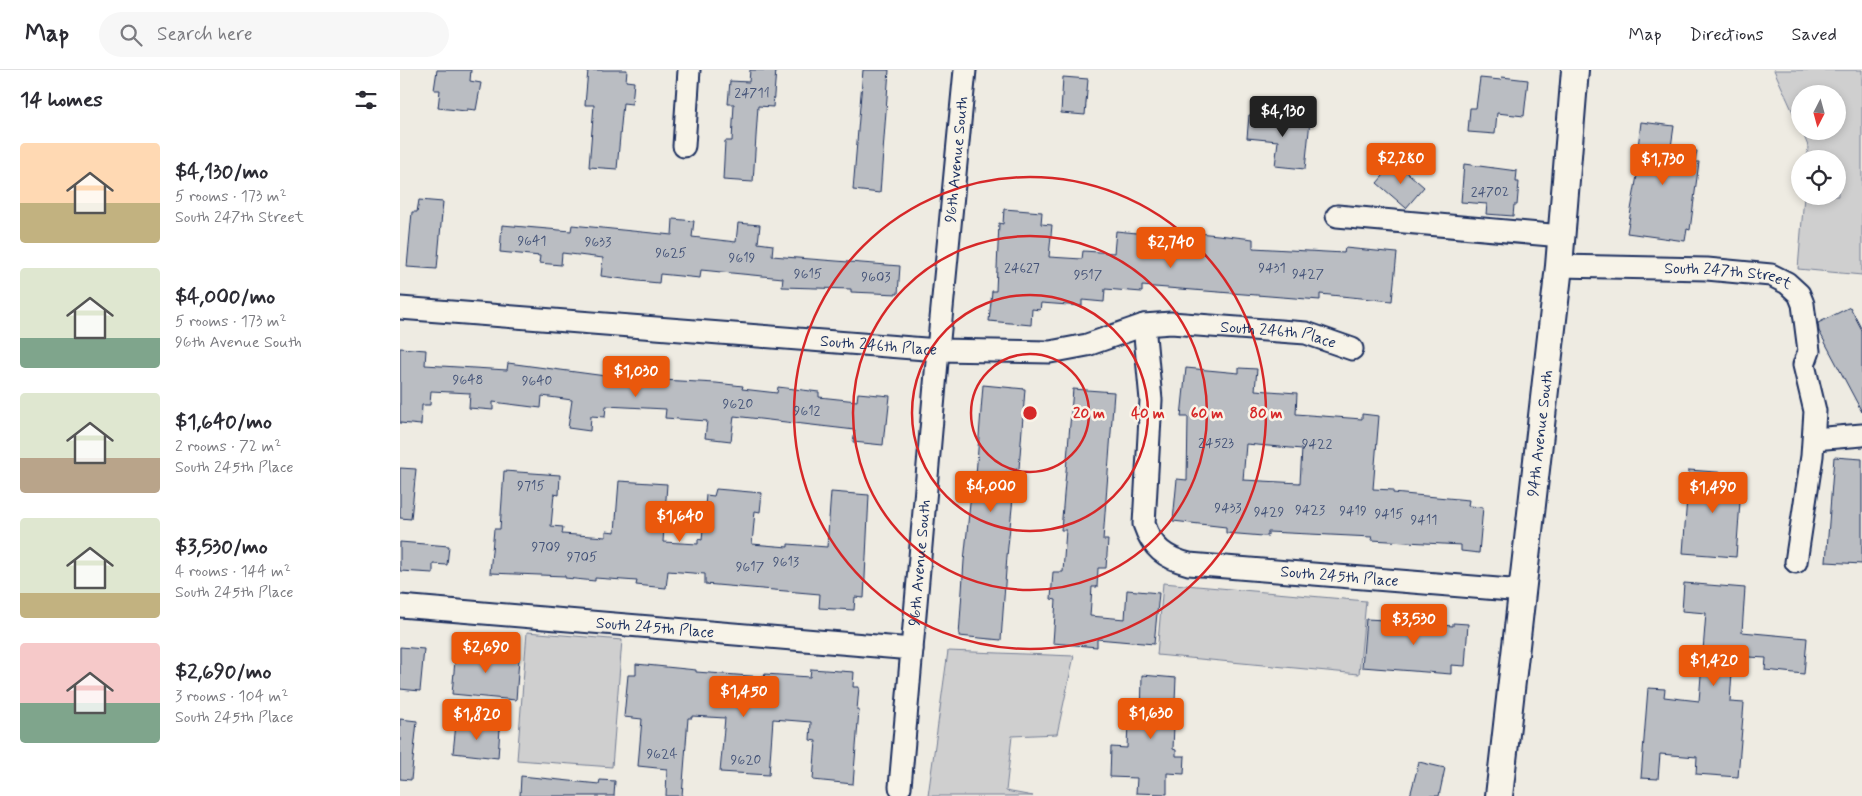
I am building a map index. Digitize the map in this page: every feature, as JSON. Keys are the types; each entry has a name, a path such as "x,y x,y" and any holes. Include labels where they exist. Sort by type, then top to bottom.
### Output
{"street":[{"path":"684,146 689,70"},
{"name":"96th Avenue South","path":"900,786 938,350 965,70"},
{"name":"94th Avenue South","path":"1499,796 1559,266 1575,70"},
{"path":"1337,216 1562,236"},
{"name":"South 247th Street","path":"1559,266 1707,268 1771,275 1787,283 1798,294 1803,304 1808,350 1804,365 1815,411 1814,439 1796,562"},
{"name":"South 246th Place","path":"400,308 938,350 1050,352 1087,345 1144,325 1171,323 1306,333 1352,349"},
{"name":"South 245th Place","path":"1144,325 1151,400 1144,524 1150,540 1159,551 1172,560 1189,564 1523,591"},
{"path":"1814,439 1862,435"},
{"name":"South 245th Place","path":"400,606 912,649"}],"shaded area":[{"path":"1774,70 1862,70 1862,275 1798,269 1803,205 1846,205 1846,150 1808,150 1806,140 1846,140 1846,85 1791,85 1791,108"},
{"path":"1163,583 1366,601 1359,674 1157,655"},
{"path":"527,632 622,640 612,767 517,760"},
{"path":"948,651 1074,656 1057,734 1012,736 1006,791 1033,796 928,796"}],"building":[{"path":"437,70 471,70 470,81 481,83 476,110 467,109 466,111 438,108 440,90 434,90"},
{"path":"588,70 627,70 626,81 634,82 632,104 623,103 617,169 589,167 594,105 585,105"},
{"path":"750,70 776,70 773,107 758,106 753,182 723,180 725,141 732,141 734,104 728,104 730,81 749,82"},
{"path":"863,70 889,70 880,193 853,190"},
{"path":"1063,77 1088,79 1085,115 1061,113"},
{"path":"1502,77 1528,80 1524,116 1497,113 1495,134 1468,132 1470,108 1476,108 1480,78 1501,80"},
{"path":"1249,115 1310,121 1305,169 1275,166 1278,141 1247,138"},
{"path":"1641,122 1674,126 1671,147 1697,151 1695,162 1699,162 1690,230 1687,229 1685,241 1627,233 1639,164 1636,164"},
{"path":"1395,162 1424,187 1406,208 1377,183"},
{"path":"1464,164 1517,171 1516,182 1519,182 1517,205 1514,205 1513,216 1486,214 1487,204 1461,202"},
{"path":"419,200 443,202 437,269 407,267 412,212 417,212"},
{"path":"1004,209 1042,212 1041,224 1052,225 1049,257 1082,259 1083,251 1114,253 1116,231 1147,234 1146,239 1187,242 1188,232 1253,239 1253,248 1344,253 1345,248 1397,253 1392,301 1320,294 1320,300 1142,286 1142,292 1105,289 1104,302 1082,300 1082,306 1041,303 1040,310 1032,309 1031,325 989,321 992,291 996,291 999,223 1003,224"},
{"path":"673,219 694,221 692,237 736,242 738,223 760,225 758,243 773,245 772,256 900,266 898,294 851,292 851,289 782,287 783,278 701,270 700,278 660,274 659,283 638,281 601,276 603,258 562,253 561,265 539,263 540,256 500,252 502,225 571,231 572,225 672,235"},
{"path":"1850,307 1862,330 1862,412 1819,331 1818,323"},
{"path":"400,348 426,350 425,365 507,370 508,363 643,381 644,379 743,386 742,389 777,393 778,387 819,392 819,397 857,401 858,393 890,396 887,424 885,424 883,445 853,442 855,430 734,416 731,441 705,438 707,421 665,418 666,409 606,406 605,417 591,416 590,431 568,428 572,400 542,396 541,408 493,402 493,410 469,408 470,393 431,391 430,405 422,405 421,425 400,423"},
{"path":"1186,368 1239,373 1239,368 1257,369 1255,390 1297,393 1296,414 1362,419 1362,414 1379,416 1373,489 1393,490 1393,493 1469,500 1468,506 1483,507 1479,553 1461,551 1461,545 1371,540 1372,537 1268,532 1268,536 1226,533 1226,527 1173,521 1177,479 1187,480 1188,417 1181,417","holes":["1246,444 1302,449 1300,483 1243,480"]},
{"path":"983,385 1025,389 1019,469 1016,469 1007,556 1001,640 959,636 964,561 973,475 976,475"},
{"path":"1073,389 1114,392 1103,540 1108,540 1106,568 1098,568 1097,587 1092,587 1090,616 1125,619 1127,590 1159,593 1154,644 1097,639 1097,647 1053,643 1056,600 1051,599 1053,572 1063,572 1066,530 1061,530"},
{"path":"1834,457 1862,459 1862,564 1826,562"},
{"path":"400,468 416,469 411,519 400,518"},
{"path":"1689,470 1742,474 1736,557 1683,553"},
{"path":"504,471 560,475 559,495 554,494 551,526 563,527 562,534 606,537 606,531 615,532 619,481 667,484 663,542 698,544 698,539 702,540 706,495 714,496 716,489 762,493 760,512 755,511 752,544 788,547 788,544 827,547 831,492 869,495 864,598 855,597 854,610 819,608 820,594 705,584 705,574 668,571 666,588 636,585 637,581 595,578 595,581 565,578 565,576 490,573 494,529 500,529"},
{"path":"400,542 449,546 447,565 433,564 433,573 400,571"},
{"path":"1684,583 1745,588 1742,632 1807,638 1804,674 1765,670 1766,658 1733,656 1730,702 1744,703 1738,777 1696,774 1697,757 1660,754 1658,779 1641,778 1648,688 1665,689 1664,697 1699,701 1706,613 1682,611"},
{"path":"1385,616 1417,620 1416,623 1453,626 1453,623 1468,624 1465,666 1451,665 1451,674 1362,667 1366,619 1385,620"},
{"path":"400,647 424,649 420,691 400,689"},
{"path":"456,649 511,653 510,658 519,659 516,700 452,694"},
{"path":"636,664 696,670 696,672 764,677 765,674 810,677 811,669 854,672 853,687 859,687 857,710 859,710 853,784 813,780 816,741 810,740 811,722 773,719 769,775 720,772 725,718 692,716 692,718 688,718 682,796 666,796 667,769 638,766 642,719 624,717 628,675 636,675"},
{"path":"1142,675 1176,678 1173,749 1176,750 1176,756 1185,756 1184,774 1167,773 1167,794 1136,793 1137,778 1110,777 1111,747 1127,748 1128,721 1141,722"},
{"path":"400,719 417,721 411,780 400,779"},
{"path":"456,724 500,728 498,758 453,753"},
{"path":"1419,762 1445,768 1439,796 1410,796"},
{"path":"521,776 599,784 600,780 615,781 614,796 520,796"}]}
